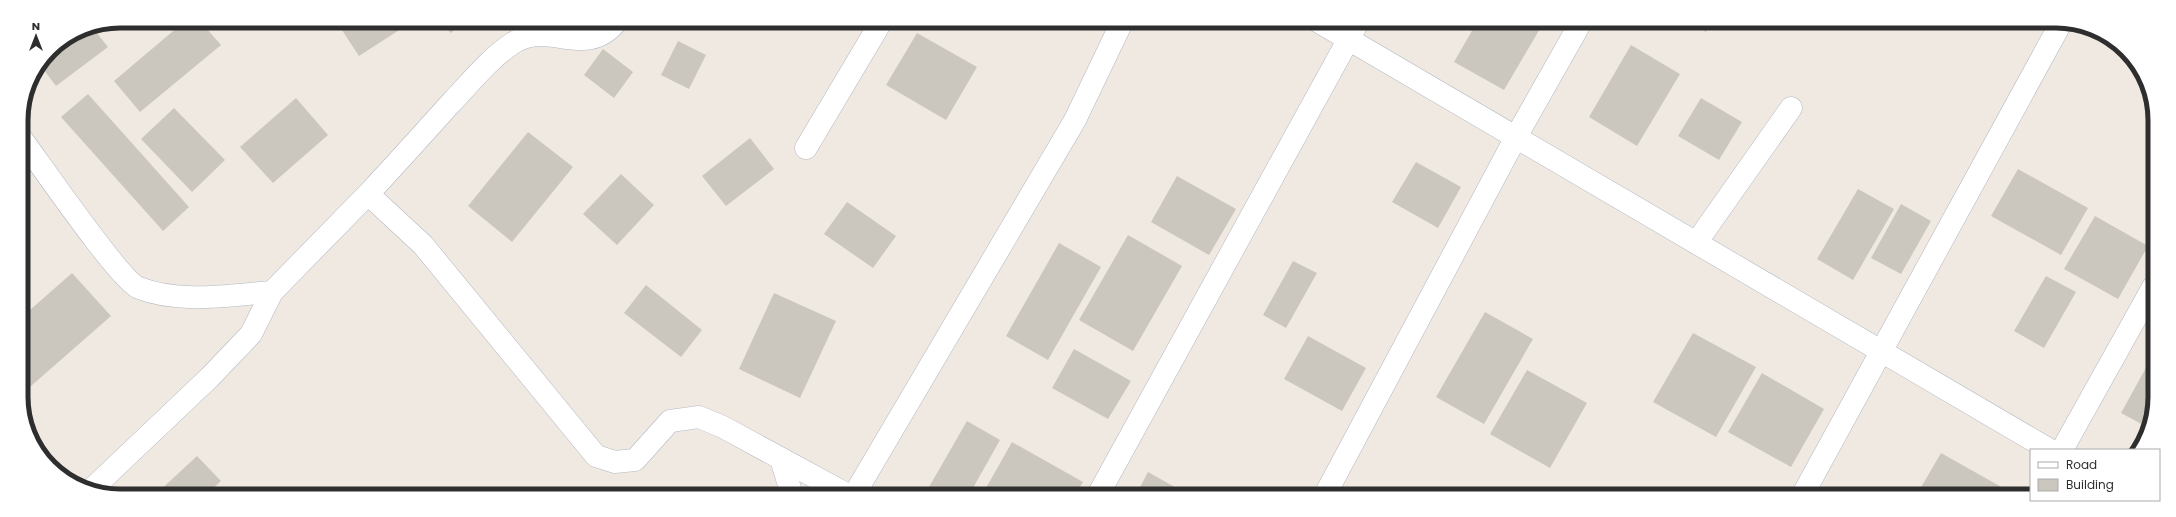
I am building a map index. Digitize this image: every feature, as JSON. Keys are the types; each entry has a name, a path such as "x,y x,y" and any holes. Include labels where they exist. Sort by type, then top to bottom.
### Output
{"street":[{"path":"96,485 210,377 251,334 272,292 368,194 482,69 514,42 543,34 579,41 600,35 612,28"},
{"path":"806,148 877,28"},
{"path":"858,489 1075,120 1119,28"},
{"path":"1342,28 1353,31 1516,138 2048,449"},
{"path":"1328,489 1516,138 1578,28"},
{"path":"1806,489 2058,28"},
{"path":"1101,489 1353,31"},
{"path":"1696,243 1791,108"},
{"path":"28,147 116,266 138,288 196,297 272,292"},
{"path":"368,194 423,245 596,456 615,462 635,460 670,421 699,416 724,427 837,489"},
{"path":"2063,449 2148,296"},
{"path":"781,459 790,489"}],"building":[{"path":"177,28 206,28 221,45 140,112 114,81"},
{"path":"341,28 402,28 359,56"},
{"path":"446,28 456,28 451,33"},
{"path":"1474,28 1540,28 1504,90 1454,62"},
{"path":"1700,28 1709,28 1706,32"},
{"path":"96,32 108,47 56,86 44,70 59,51 74,40 91,33"},
{"path":"917,33 977,67 946,120 886,85"},
{"path":"678,41 706,55 689,89 661,75"},
{"path":"1631,45 1680,74 1637,146 1589,117"},
{"path":"603,49 633,72 614,98 584,75"},
{"path":"88,94 189,207 163,231 61,117"},
{"path":"296,98 328,135 273,183 240,147"},
{"path":"1701,98 1742,122 1719,160 1678,136"},
{"path":"174,108 225,160 192,192 141,139"},
{"path":"528,132 573,167 512,242 468,206"},
{"path":"750,138 774,169 726,206 702,176"},
{"path":"1416,162 1461,187 1438,228 1392,202"},
{"path":"2018,169 2088,208 2061,255 1991,216"},
{"path":"621,174 654,205 617,245 583,214"},
{"path":"1177,176 1236,209 1209,255 1151,222"},
{"path":"1858,189 1894,209 1853,280 1817,259"},
{"path":"847,202 896,236 873,268 824,234"},
{"path":"1901,204 1931,221 1901,274 1871,258"},
{"path":"2095,216 2148,246 2118,299 2064,269"},
{"path":"1128,235 1182,266 1133,351 1079,320"},
{"path":"1059,243 1101,267 1048,360 1006,336"},
{"path":"1293,261 1317,273 1286,328 1263,315"},
{"path":"72,273 111,316 28,389 28,312"},
{"path":"2046,276 2076,292 2044,348 2014,331"},
{"path":"646,285 702,330 681,357 624,313"},
{"path":"774,293 836,321 800,398 739,369"},
{"path":"1485,312 1533,339 1484,424 1436,397"},
{"path":"1693,333 1756,367 1716,437 1653,402"},
{"path":"1308,336 1366,368 1342,411 1284,379"},
{"path":"1074,349 1131,381 1108,419 1052,388"},
{"path":"2148,364 2148,403 2143,425 2121,413"},
{"path":"1527,370 1587,403 1550,468 1490,434"},
{"path":"1762,373 1824,409 1791,467 1728,432"},
{"path":"967,421 1000,440 972,489 932,489 929,487"},
{"path":"1012,442 1083,482 1079,489 985,489"},
{"path":"1941,453 2005,489 1920,489"},
{"path":"197,456 221,481 212,489 161,489"},
{"path":"1148,472 1178,489 1139,489"}]}
